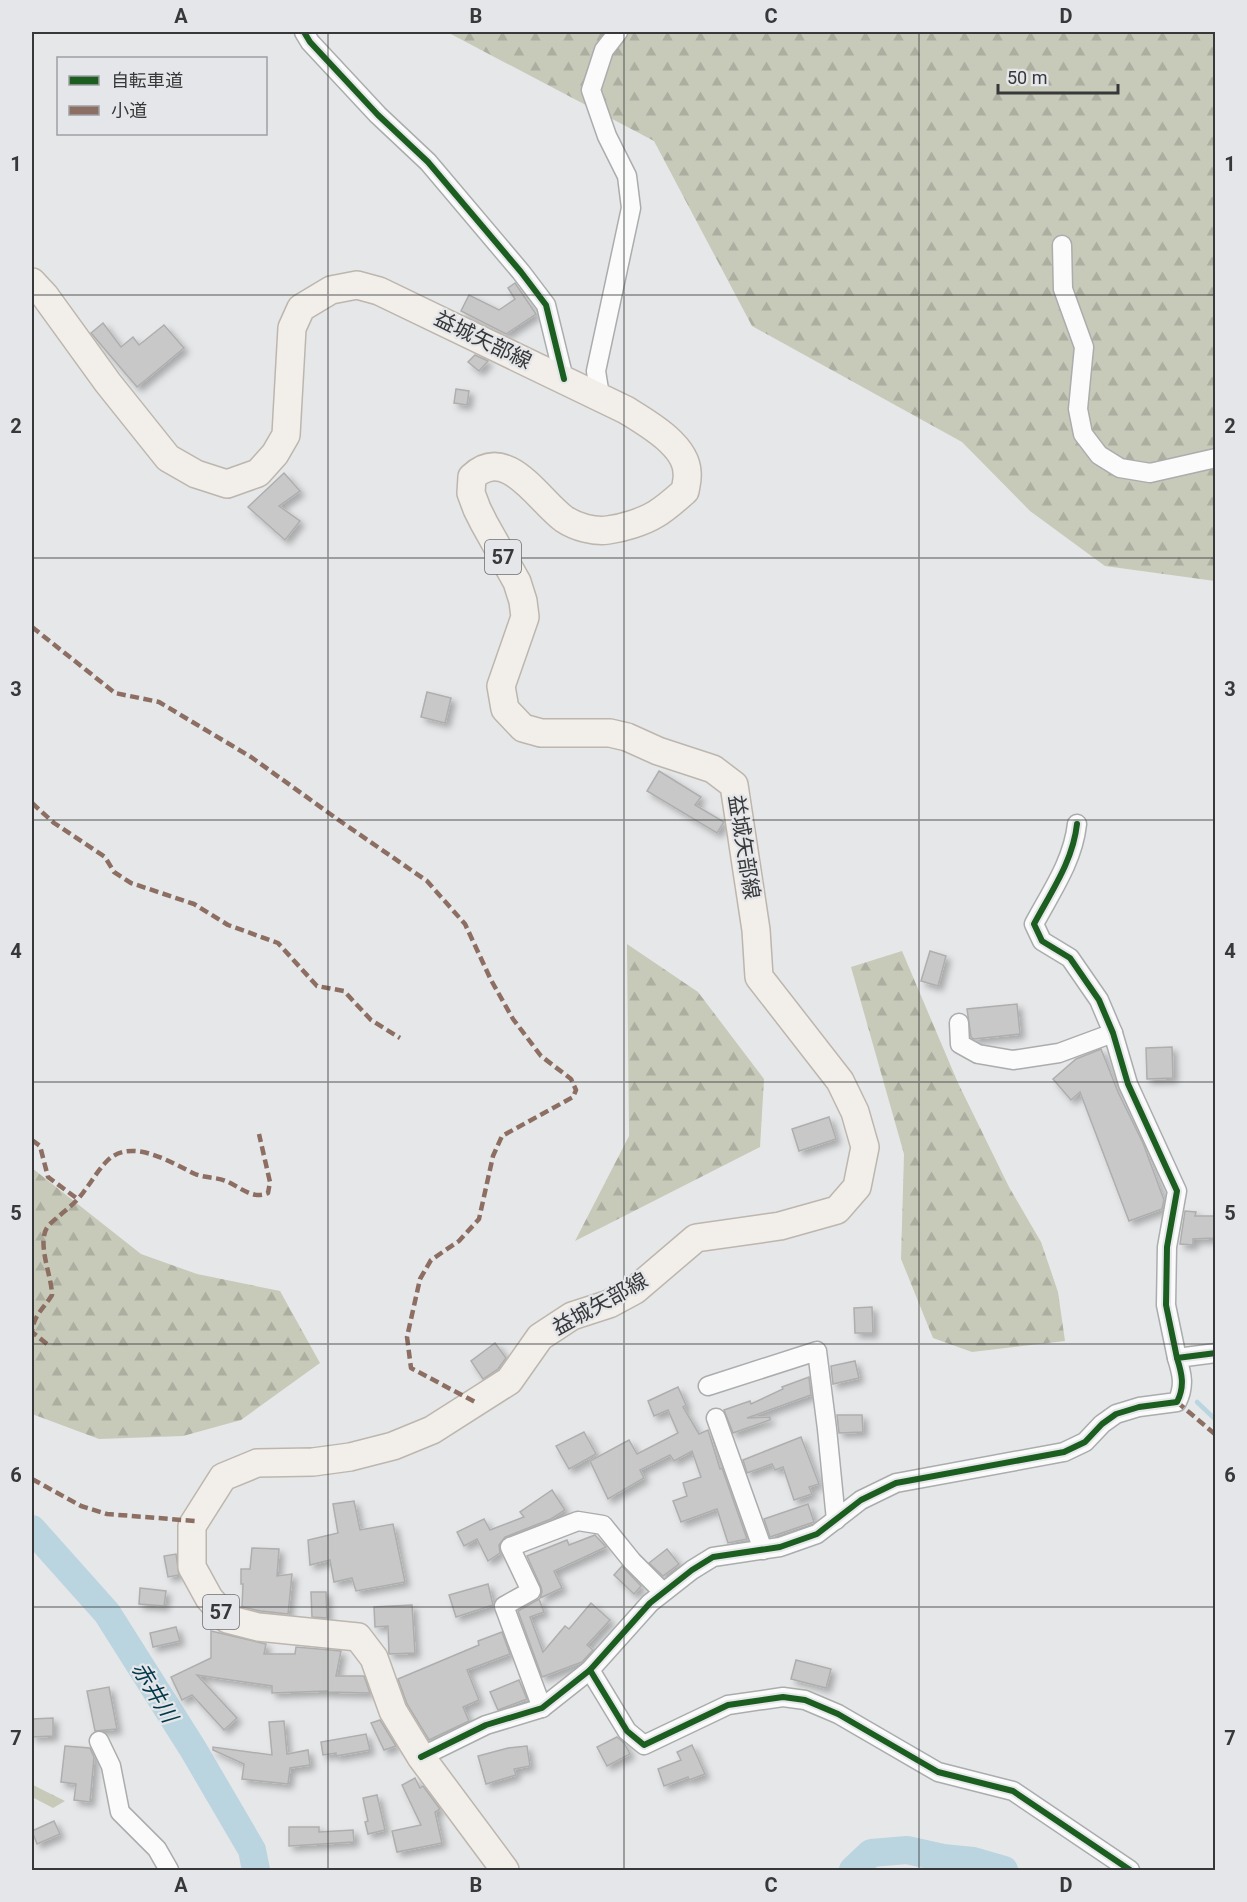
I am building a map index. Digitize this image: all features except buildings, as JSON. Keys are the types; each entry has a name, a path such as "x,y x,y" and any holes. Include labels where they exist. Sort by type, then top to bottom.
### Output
{"main road":[{"name":"益城矢部線","path":"32,282 168,458 196,474 227,484 258,473 275,454 286,435 291,328 301,308 331,290 357,285 379,291 600,396 653,427 679,451 688,471 685,491 656,515 607,531 583,528 564,519 511,470 493,465 481,469 472,477 471,493 477,508 517,582 523,601 525,617 501,686 505,709 523,728 541,733 610,732 627,737 658,752 712,769 734,785 756,930 759,977 840,1081 855,1112 865,1146 857,1187 837,1210 780,1226 696,1238 635,1290 609,1304 572,1316 540,1337 509,1381 432,1430 393,1446 350,1457 313,1462 257,1463 223,1477 192,1526 192,1567 209,1598 227,1619 258,1627 358,1637 374,1658 393,1711 421,1757 505,1870"}],"street":[{"path":"304,32 310,42 378,115 428,162 546,306 564,379"},
{"path":"600,396 596,371 631,208 627,176 607,136 591,90 604,50 618,32"},
{"path":"1062,245 1063,289 1084,347 1078,410 1083,434 1098,455 1120,468 1150,473 1215,458"},
{"path":"421,1757 486,1725 542,1708 590,1670 650,1603 692,1570 714,1557 780,1547 817,1534 861,1500 896,1483 1064,1452 1085,1442 1102,1424 1116,1414 1139,1407 1177,1402 1182,1392 1183,1377 1166,1305 1167,1247 1177,1191 1128,1084 1113,1033 1099,1000 1070,958 1042,941 1034,924 1065,866 1076,840 1077,824"},
{"path":"959,1023 960,1044 978,1054 1013,1060 1059,1053 1113,1033"},
{"path":"708,1386 817,1350 836,1520"},
{"path":"1177,1358 1215,1353"},
{"path":"716,1418 763,1550"},
{"path":"542,1708 504,1606 531,1591 510,1547 578,1521 603,1526 632,1561 663,1592"},
{"path":"590,1670 627,1731 644,1744 728,1705 783,1697 805,1700 838,1714 938,1772 1013,1791 1130,1870"},
{"path":"99,1741 111,1766 120,1812 157,1849 169,1870"}],"green space":[{"path":"447,32 1215,32 1215,581 1105,566 1030,511 962,442 752,326 654,141"},
{"path":"627,944 698,992 764,1079 760,1147 575,1241 629,1136"},
{"path":"902,951 958,1083 1009,1187 1041,1242 1058,1292 1065,1341 972,1352 933,1338 901,1259 904,1154 851,967"},
{"path":"32,1168 141,1254 197,1274 280,1291 320,1363 241,1420 183,1436 99,1439 32,1414"},
{"path":"32,1784 65,1801 53,1808 32,1797"}],"waterway":[{"path":"1197,1402 1216,1420"},
{"name":"赤井川","path":"32,1529 107,1613 193,1749 252,1850 256,1870"},
{"name":"赤井川","path":"853,1870 871,1853 907,1850 943,1858 973,1861 1004,1870"}],"marked path":[{"path":"32,627 115,693 159,702 251,757 427,881 465,924 491,980 513,1019 541,1056 571,1079 576,1090 573,1097 502,1136 493,1156 479,1219 459,1241 431,1260 420,1279 407,1337 411,1368 475,1402"},
{"path":"32,803 54,823 105,857 114,872 131,883 194,904 228,925 278,943 317,986 344,991 371,1020 400,1038"},
{"path":"47,1344 32,1332 37,1317 52,1295 44,1249 45,1232 49,1225 81,1195 107,1161 117,1154 139,1151 162,1158 195,1174 226,1181 252,1194 262,1195 268,1193 270,1182 259,1134"},
{"path":"32,1140 40,1146 48,1177 79,1200"},
{"path":"1177,1402 1216,1435"},
{"path":"32,1479 81,1506 107,1514 195,1521"}],"cycle path":[{"path":"304,32 310,42 378,115 428,162 546,305 564,379"},
{"path":"1077,824 1075,838 1066,863 1034,924 1042,941 1070,958 1099,1000 1113,1033 1128,1084 1177,1191 1167,1247 1166,1305 1177,1358"},
{"path":"421,1757 486,1725 542,1708 590,1670 650,1603 692,1570 713,1557 780,1547 817,1534 861,1500 896,1483 1064,1452 1085,1442 1102,1424 1116,1414 1139,1407 1177,1402 1182,1380 1177,1358 1216,1353"},
{"path":"590,1670 627,1731 644,1745 728,1705 783,1697 805,1700 838,1714 938,1772 1013,1791 1130,1870"}]}
